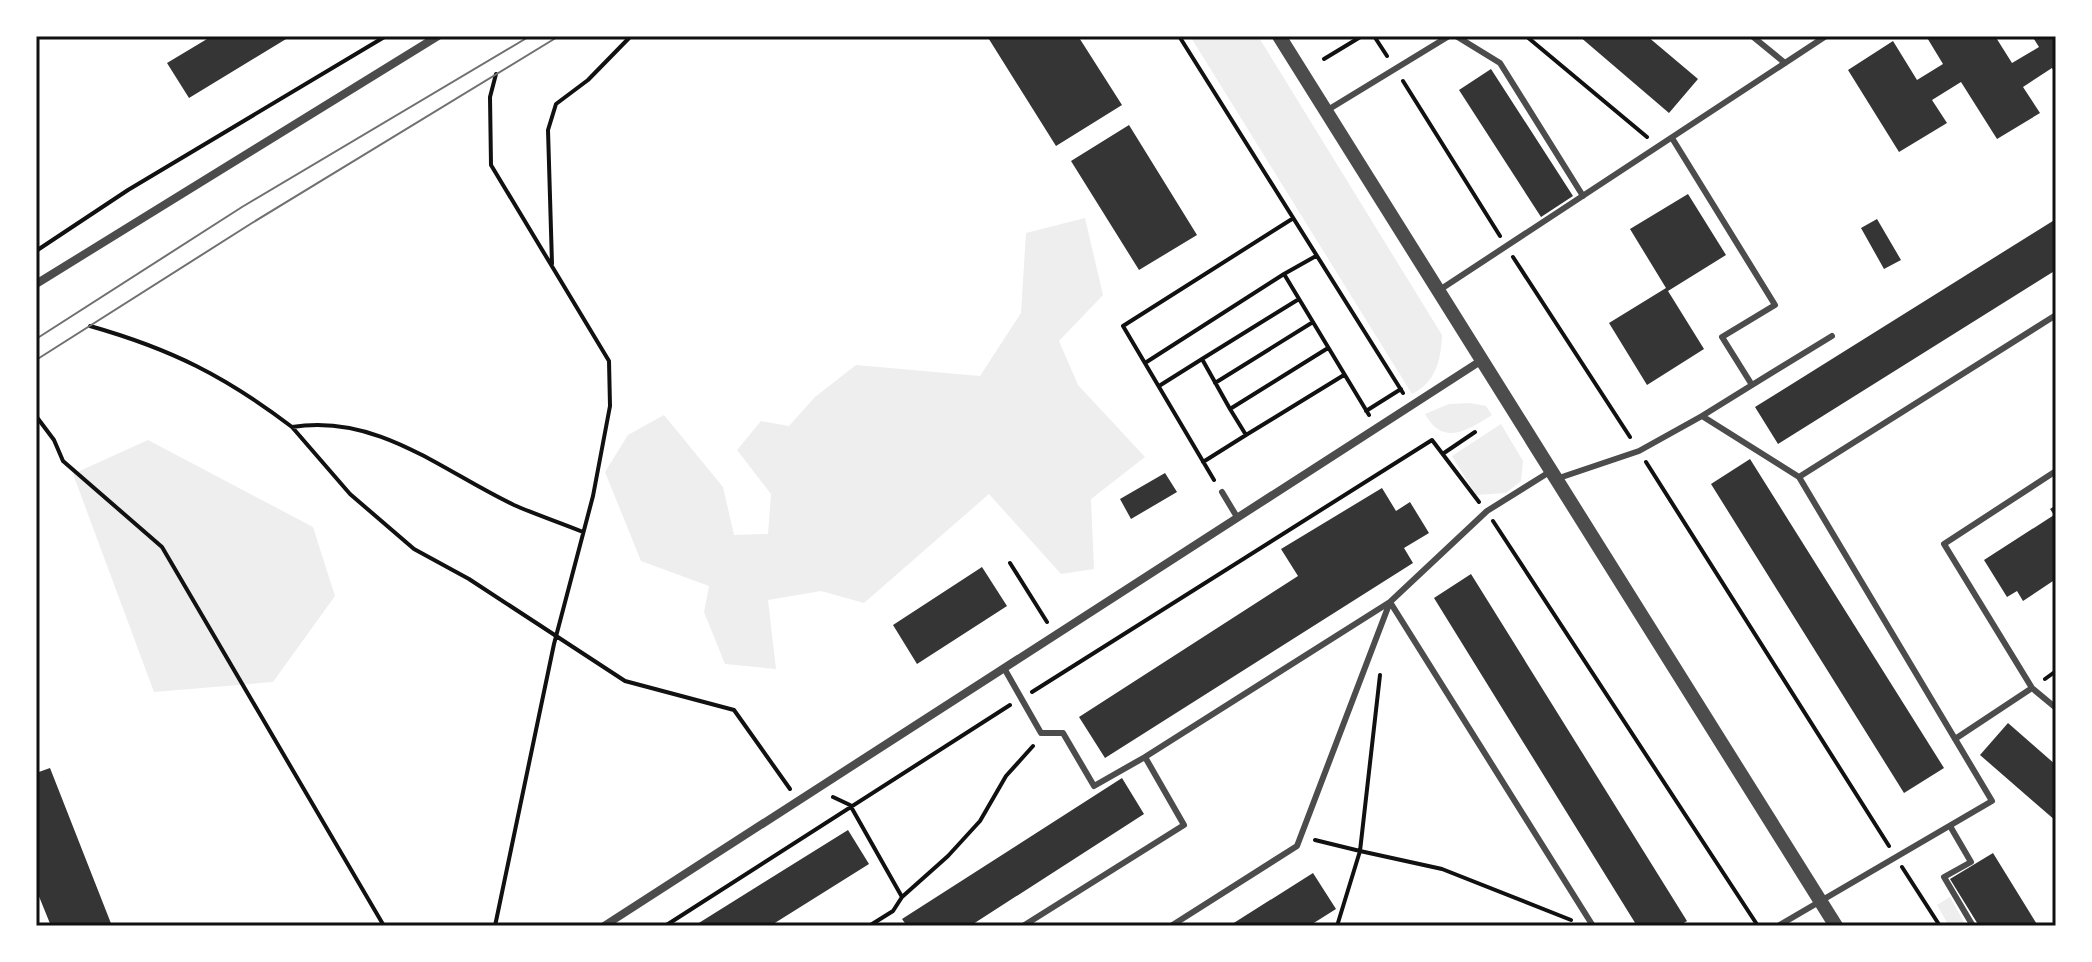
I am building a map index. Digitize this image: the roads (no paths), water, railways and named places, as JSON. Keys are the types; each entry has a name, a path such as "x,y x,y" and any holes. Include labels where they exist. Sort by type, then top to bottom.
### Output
{"street":[{"path":"36,284 438,36"},
{"path":"1279,36 1836,926"},
{"path":"604,926 1482,360"}],"lane":[{"path":"1326,111 1449,36"},
{"path":"1456,36 1500,63 1583,196"},
{"path":"1752,36 1785,63"},
{"path":"1438,291 1826,36"},
{"path":"1672,138 1775,305 1722,337 1752,385"},
{"path":"1799,477 2056,315"},
{"path":"1004,668 1041,733 1063,733 1094,786 1390,602 1487,511 1554,475 1639,451 1832,336"},
{"path":"1702,416 1799,477 1992,801 1778,926"},
{"path":"2056,471 1944,544 2032,688 2056,708"},
{"path":"1222,492 1237,517"},
{"path":"1171,926 1297,846 1390,602"},
{"path":"1390,602 1593,926"},
{"path":"1955,739 2032,688"},
{"path":"1023,926 1184,825 1145,757"},
{"path":"1950,826 1971,862 1944,877 1973,926"}],"tram line":[{"path":"36,339 242,207 530,36"},
{"path":"36,360 252,223 559,36"}]}
